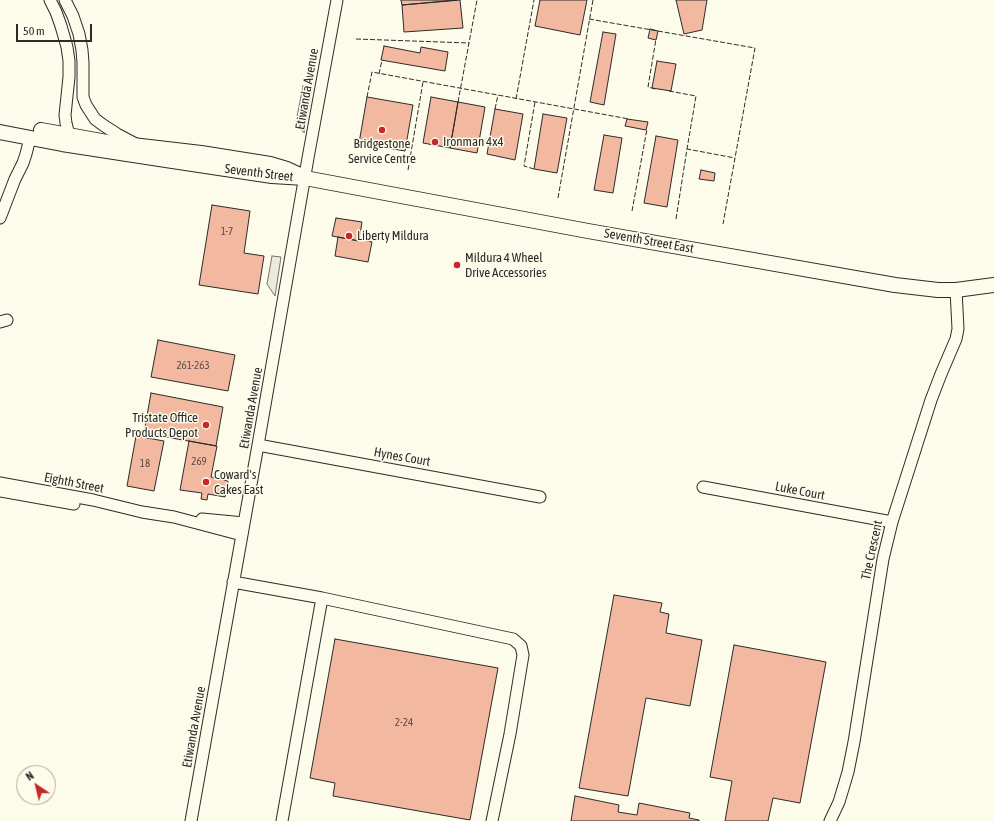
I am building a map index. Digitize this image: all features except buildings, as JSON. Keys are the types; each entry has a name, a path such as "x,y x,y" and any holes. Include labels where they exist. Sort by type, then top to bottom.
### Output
{"main road":[{"name":"Seventh Street","path":"0,123 74,141 272,176 305,178"},
{"name":"Seventh Street","path":"0,132 30,138 107,142 201,153 270,164 287,169 305,178"},
{"name":"Seventh Street East","path":"305,178 887,284 938,290 956,290 994,285"}],"street":[{"path":"50,0 56,12 67,47 69,77 65,114 66,123 74,141"},
{"path":"65,0 73,16 82,50 82,90 86,105 95,119 137,145"},
{"name":"Etiwanda Avenue","path":"191,821 337,0"},
{"path":"0,218 5,202 23,163 30,138"},
{"name":"The Crescent","path":"830,821 839,802 848,772 882,566 892,522 931,400 956,339 958,329 956,290"},
{"name":"Hynes Court","path":"258,445 540,497"},
{"name":"Eighth Street","path":"0,483 93,500 142,512"},
{"name":"Luke Court","path":"703,487 892,522"},
{"name":"Eighth Street","path":"0,492 78,505 174,517 244,523"},
{"name":"Eighth Street","path":"174,517 242,535"},
{"path":"233,582 322,598 513,639 521,646 523,655 510,734 492,821"},
{"path":"282,821 322,598"}],"shaded area":[{"path":"303,86 312,88 304,133 296,122"},
{"path":"272,256 281,257 275,296 267,284"}],"fence":[{"path":"458,102 477,0"},
{"path":"516,99 534,0"},
{"path":"558,198 593,0"},
{"path":"589,19 755,48 723,224"},
{"path":"356,39 469,43"},
{"path":"655,89 648,87 656,39"},
{"path":"379,74 382,60"},
{"path":"367,97 372,72 629,119"},
{"path":"408,170 423,82"},
{"path":"669,91 696,96 687,149"},
{"path":"495,109 498,95"},
{"path":"534,169 524,166 535,102"},
{"path":"632,211 647,129"},
{"path":"676,219 687,149 735,158"}],"place":[{"name":"Bridgestone Service Centre","path":"382,130"},
{"name":"Ironman 4x4","path":"435,142"},
{"name":"Liberty Mildura","path":"349,236"},
{"name":"Mildura 4 Wheel Drive Accessories","path":"457,265"},
{"name":"Tristate Office Products Depot","path":"206,425"},
{"name":"Coward's Cakes East","path":"206,482"}]}
